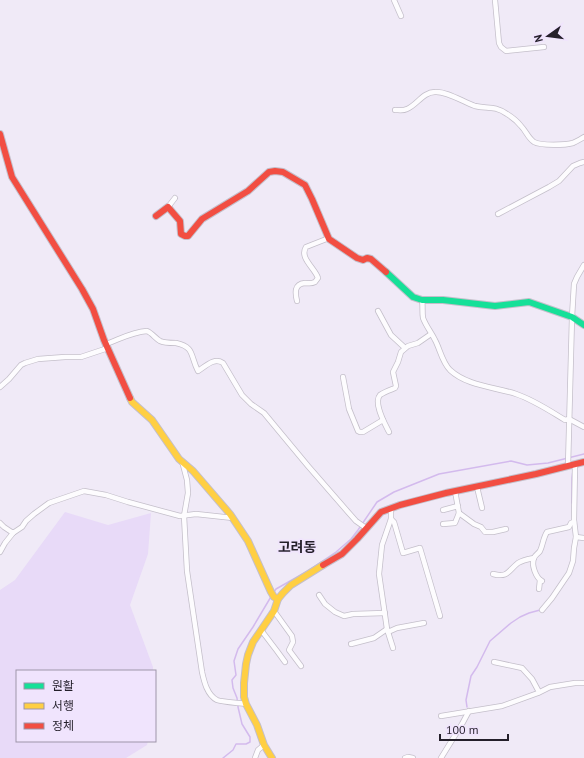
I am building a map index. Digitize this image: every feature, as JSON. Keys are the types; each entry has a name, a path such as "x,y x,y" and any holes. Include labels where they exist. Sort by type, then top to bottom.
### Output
{"street":[{"path":"394,0 401,16"},
{"path":"495,0 499,43 501,48 506,51 544,47"},
{"path":"395,110 408,109 420,99 430,93 435,92 448,94 477,106 498,109 516,121 530,138 538,144 567,144 576,142 584,137"},
{"path":"0,134 12,177 93,309 107,346 132,402 152,420 179,459 192,471 233,518 248,541 275,596 274,611 253,642 248,655 243,704 257,725 264,744 272,758"},
{"path":"498,214 559,181 573,166 584,162"},
{"path":"168,207 180,221 181,234 188,236 202,219 248,191 269,172 283,172 305,185 329,238 357,258 363,260 367,258 371,259 413,298 495,306 530,302 583,322"},
{"path":"156,216 168,207 175,198"},
{"path":"297,301 295,294 296,289 302,284 315,282 318,278 306,260 304,250 306,247 329,238"},
{"path":"542,610 569,573 573,561 576,537 573,522 572,464 568,455 572,317 574,284 584,265"},
{"path":"422,300 423,317 426,326 436,340 446,364 450,369 470,382 517,395 538,404 565,420 569,420 584,427"},
{"path":"378,311 392,335 405,348"},
{"path":"0,387 25,363 38,359 81,357 107,346 124,336 147,331 150,332 163,342 177,344 188,348 192,353 194,363 198,370 214,361 220,361 223,363 242,395 251,404 264,413 308,467 348,512 365,527"},
{"path":"389,432 378,406 379,396 395,388 396,386 393,372 401,352 408,346 418,343 431,334"},
{"path":"343,377 349,409 358,431 363,432 383,420"},
{"path":"182,461 187,480 188,493 184,516 187,571 205,685 210,694 216,700 243,704"},
{"path":"275,596 283,593 291,586 342,554 357,539 365,527 381,512 400,505 455,491 584,462"},
{"path":"477,487 482,508"},
{"path":"0,552 13,533 49,503 84,491 106,495 180,516 196,514 233,518"},
{"path":"455,491 460,513 474,524 481,527 485,532 506,529"},
{"path":"443,510 458,506"},
{"path":"391,509 391,519 382,545 379,574 388,630 393,648"},
{"path":"443,524 455,523 460,513"},
{"path":"391,519 394,522 403,553 420,548 440,616"},
{"path":"493,574 507,574 518,564 534,558 540,551 547,532 569,527 573,522"},
{"path":"0,523 13,533"},
{"path":"576,537 584,538"},
{"path":"534,558 533,565 537,576 541,581 539,589"},
{"path":"319,595 325,604 335,612 344,616 353,614 385,613"},
{"path":"274,611 292,636 293,642 289,650 301,666"},
{"path":"351,644 374,638 388,630 424,624"},
{"path":"261,630 285,662"},
{"path":"494,662 522,668 532,680 539,692"},
{"path":"441,716 502,706 550,687 584,683"},
{"path":"441,758 469,711"},
{"path":"255,758 258,750 264,744"},
{"path":"405,758 413,758"}],"shaded area":[{"path":"65,512 108,525 151,513 148,554 130,605 153,670 16,670 16,742 148,742 147,745 126,758 0,758 0,590 15,580"}],"waterway":[{"path":"274,592 276,589 306,572 336,552 351,539 377,502 394,492 439,474 511,461 527,465 548,463 584,454"},
{"path":"572,503 573,470"},
{"path":"223,758 233,750 236,744 246,744 250,742 250,737 242,724 237,698 233,688 232,680 236,675 234,661 238,649 272,595"},
{"path":"467,707 466,700 471,676 490,641 520,617 540,610"}],"traffic: fast":[{"path":"386,272 413,297 422,300 443,300 495,306 529,302 572,317 584,325"}],"traffic: slow":[{"path":"130,398 132,402 152,420 179,459 193,471 230,514 248,541 271,592 274,597 278,599"},
{"path":"272,758 264,745 257,725 244,697 244,683 248,655 253,642 274,611 278,599 291,585 323,565"}],"traffic: jam":[{"path":"0,134 12,177 93,309 104,340 130,398"},
{"path":"156,216 168,207 180,221 181,234 188,236 202,219 248,191 269,172 283,172 305,185 329,239 357,258 363,260 367,258 371,259 386,272"},
{"path":"323,565 342,554 381,512 400,505 446,493 584,462"}],"district":[{"name":"고려동","path":"297,547"}]}
